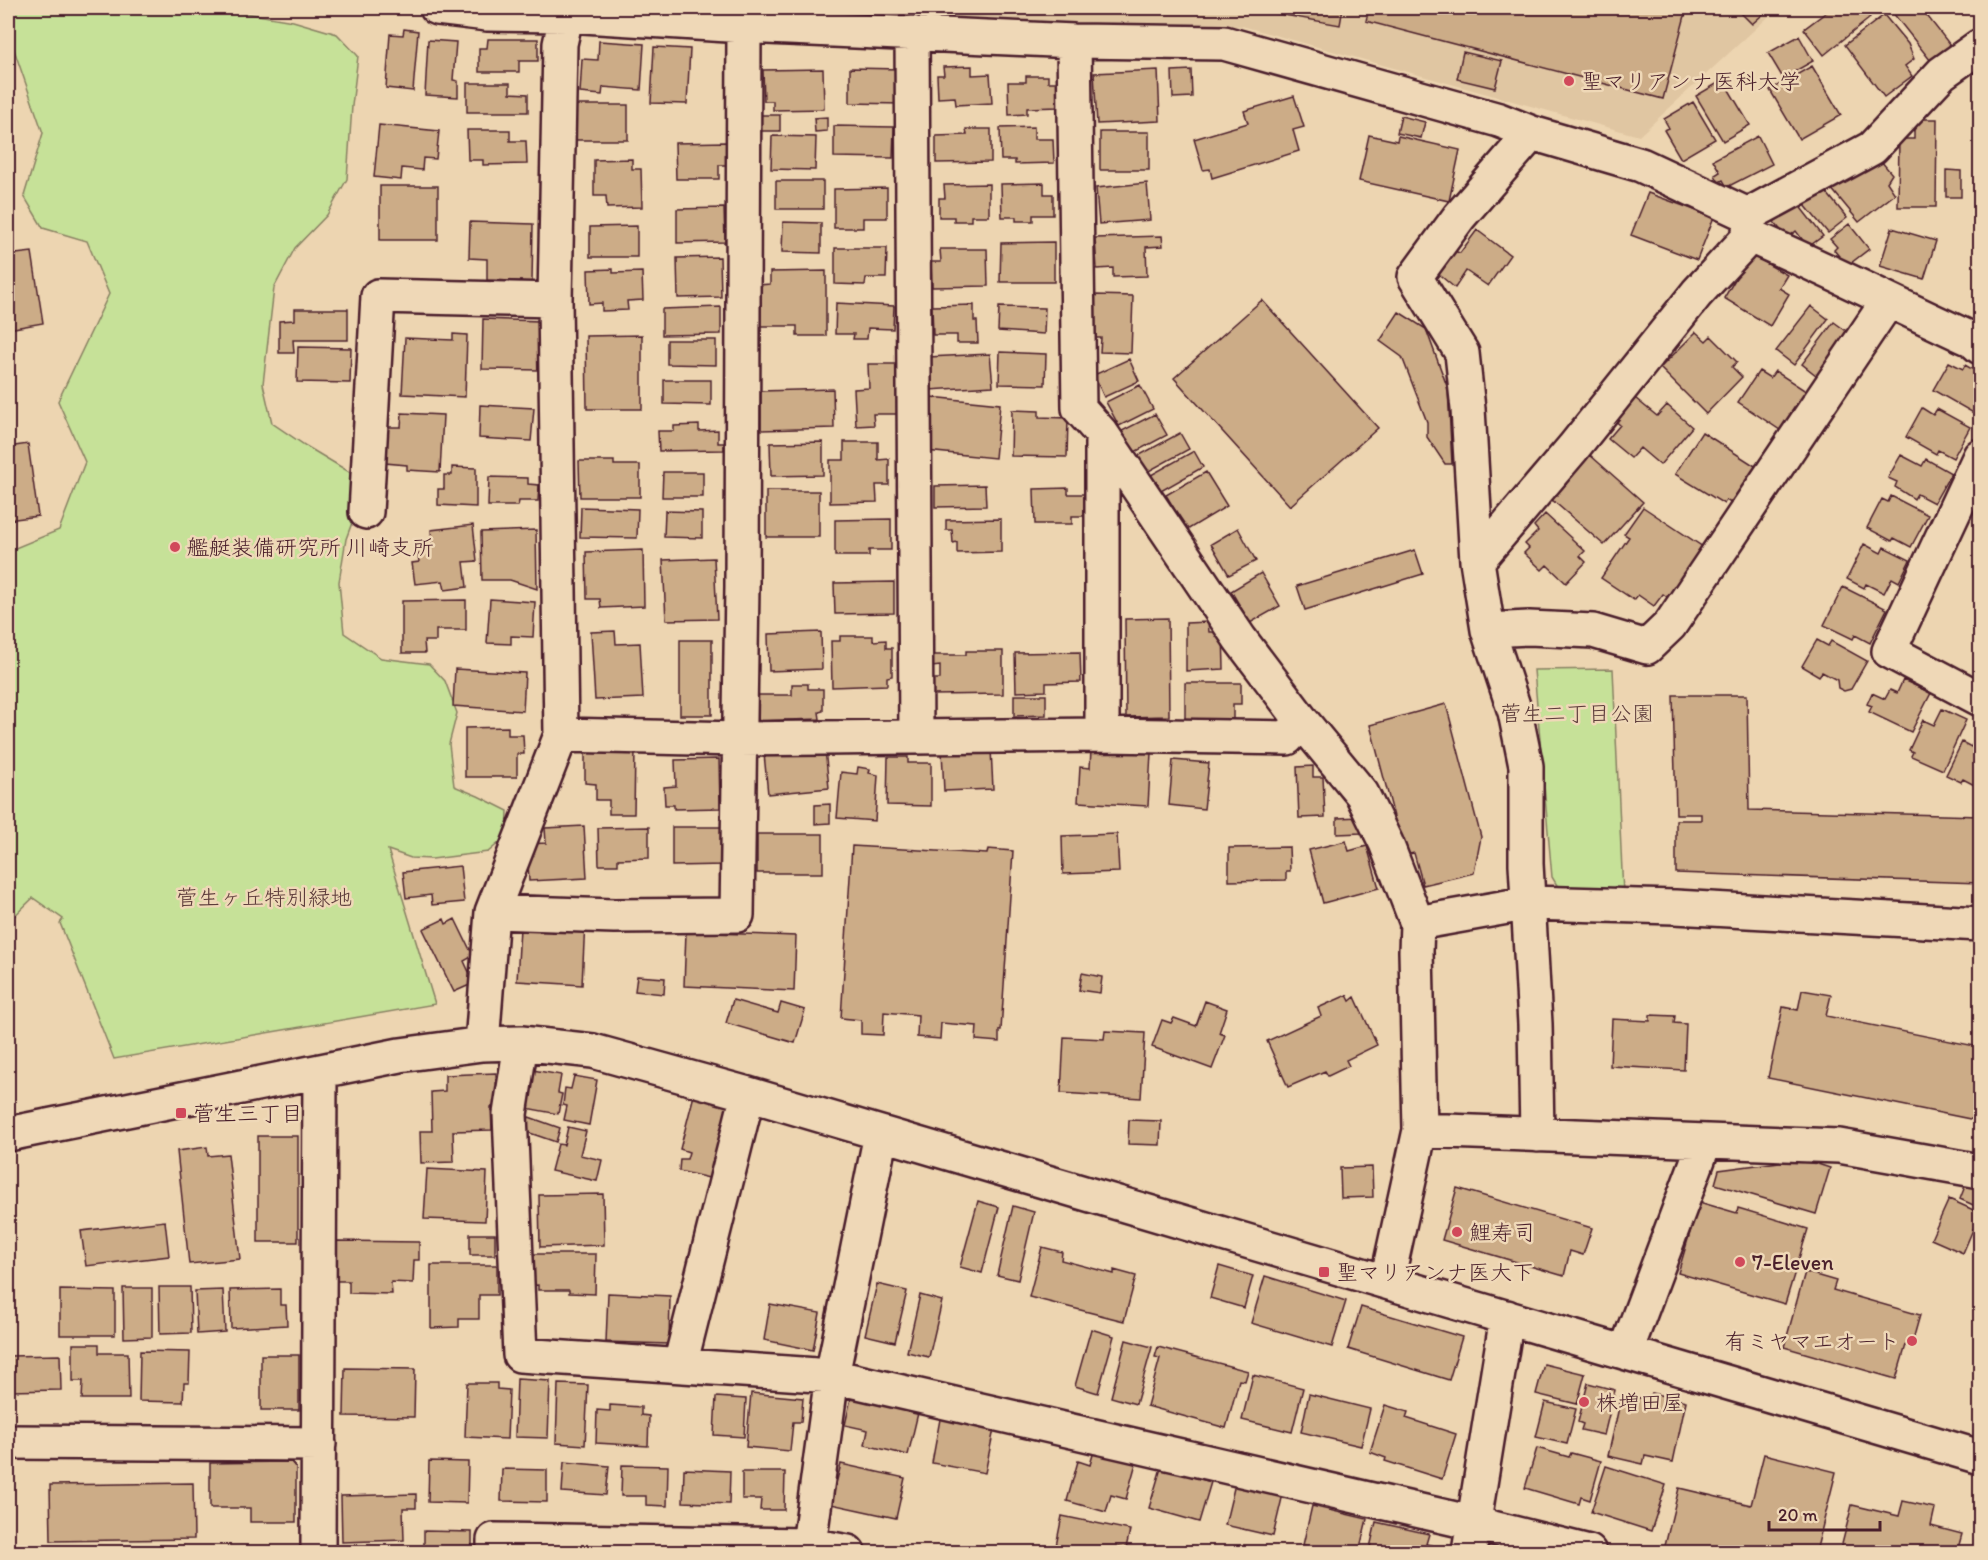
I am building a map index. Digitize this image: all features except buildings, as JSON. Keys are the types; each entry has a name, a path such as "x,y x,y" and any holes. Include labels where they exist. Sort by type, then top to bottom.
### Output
{"street":[{"path":"437,8 487,14 568,11 744,26 1074,41 1224,43 1499,120 1532,133 1641,165 1824,268 1888,301 1971,339 1980,346"},
{"path":"482,1044 492,912 561,735 555,300 560,44 568,11"},
{"path":"492,912 614,916 737,915 742,586 744,26"},
{"path":"912,33 916,737"},
{"path":"1074,41 1079,408 1102,434 1240,639 1302,721 1362,794 1386,843 1417,922 1420,1130 1387,1281"},
{"path":"1477,561 1580,440 1749,225 1872,148 1942,73 1980,46"},
{"path":"1532,133 1459,217 1415,277 1462,353 1468,409 1477,561 1488,630 1515,712 1526,766 1526,864 1530,903 1537,1134"},
{"path":"366,512 378,296 555,300"},
{"path":"1488,630 1529,628 1593,631 1647,647 1670,625 1888,301"},
{"path":"1102,434 1102,735"},
{"path":"1980,456 1889,651 1980,699"},
{"path":"561,735 739,739 1102,735 1287,738 1302,721"},
{"path":"1417,922 1530,903 1675,907 1980,924"},
{"path":"521,1043 510,1114 520,1355 831,1376 1471,1538 1589,1552"},
{"path":"8,1134 400,1055 482,1044 521,1043 593,1051 748,1094 1387,1281 1980,1457"},
{"path":"318,1552 320,1071"},
{"path":"680,1365 748,1094"},
{"path":"1420,1130 1839,1146 1980,1171"},
{"path":"809,1549 831,1376 880,1134"},
{"path":"1626,1351 1704,1142"},
{"path":"1471,1538 1507,1317"},
{"path":"8,1442 319,1444"},
{"path":"494,1552 494,1540 848,1552"}],"shaded area":[{"name":"聖マリアンナ医科大学","path":"804,8 1778,8 1639,136 1242,26 986,20"}],"green space":[{"name":"艦艇装備研究所 川崎支所","path":"8,8 216,8 293,21 337,34 358,56 347,179 327,215 295,248 274,288 263,384 272,423 356,476 353,520 346,539 339,582 344,633 381,658 429,664 445,681 457,713 449,744 454,786 508,811 507,836 488,852 432,859 411,858 388,850 435,1004 114,1059 60,923 63,919 33,898 8,922 8,551 59,530 85,462 58,401 109,294 87,241 43,228 24,196 43,133 12,44 8,44"},
{"name":"菅生二丁目公園","path":"1613,669 1623,894 1561,892 1552,877 1534,670"}],"place":[{"name":"聖マリアンナ医科大学","path":"1569,81"},
{"name":"艦艇装備研究所 川崎支所","path":"175,547"},
{"name":"菅生三丁目","path":"181,1113"},
{"name":"鯉寿司","path":"1457,1232"},
{"name":"7-Eleven","path":"1740,1262"},
{"name":"聖マリアンナ医大下","path":"1324,1272"},
{"name":"有ミヤマエオート","path":"1912,1341"},
{"name":"株増田屋","path":"1584,1402"}],"park label":[{"name":"菅生ヶ丘特別緑地","path":"264,897"}]}
